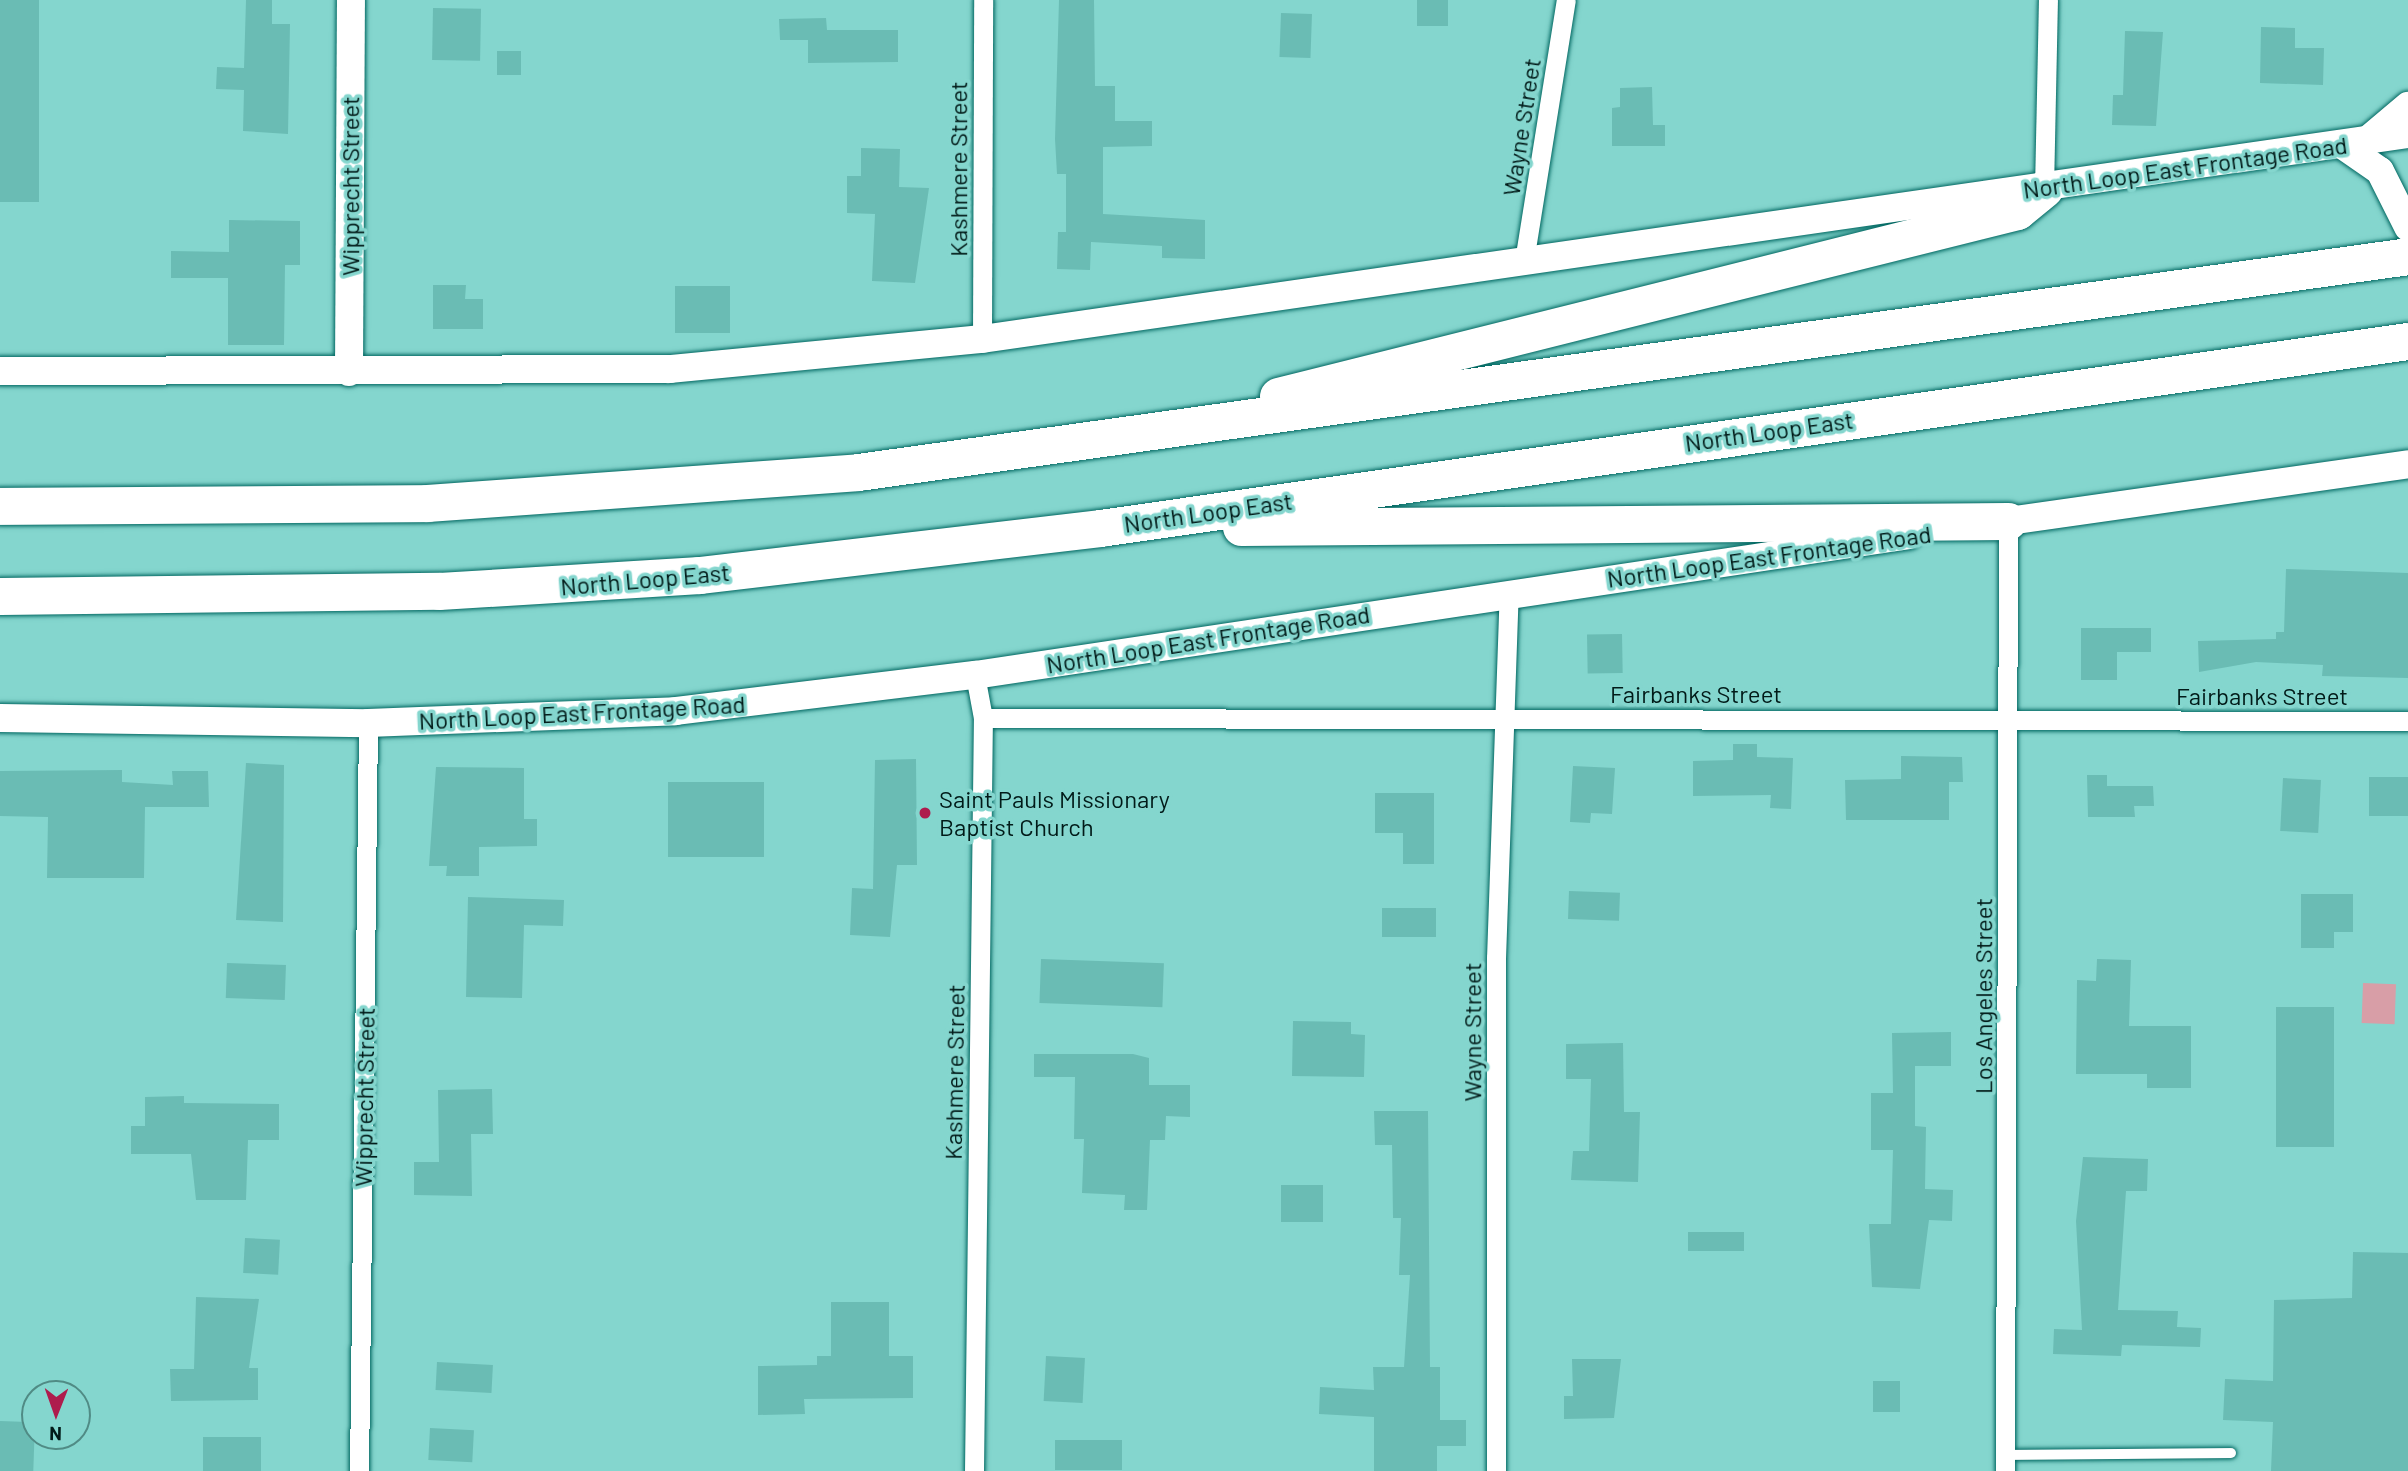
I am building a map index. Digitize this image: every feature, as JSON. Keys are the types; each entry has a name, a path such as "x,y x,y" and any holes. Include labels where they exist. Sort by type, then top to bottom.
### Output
{"highway":[{"path":"1063,447 2017,212 2044,189"},
{"path":"0,506 539,498 1063,447 2408,256"},
{"name":"North Loop East","path":"0,596 532,588 1100,528 2408,341"},
{"path":"1100,528 2008,521"}],"main road":[{"name":"Wipprecht Street","path":"349,372 352,0"},
{"path":"2408,106 2354,142 2380,171 2408,227"},
{"name":"North Loop East Frontage Road","path":"0,371 670,369 982,339 2044,189 2408,134"},
{"name":"North Loop East Frontage Road","path":"0,718 368,723 676,711 975,675 2008,521 2404,458"}],"street":[{"name":"Kashmere Street","path":"982,0 982,339"},
{"name":"Wayne Street","path":"1524,261 1566,0"},
{"path":"2044,189 2048,0"},
{"name":"Los Angeles Street","path":"2005,1463 2008,521"},
{"name":"Wayne Street","path":"1496,1471 1500,718 1509,594"},
{"name":"Kashmere Street","path":"974,1471 983,719 975,675"},
{"name":"Fairbanks Street","path":"983,719 2408,721"},
{"name":"Wipprecht Street","path":"359,1471 368,723"}],"lane":[{"path":"2005,1463 2231,1453"}],"shaded area":[{"path":"2363,983 2396,984 2395,1024 2362,1023"}],"building":[{"path":"0,0 39,0 39,202 0,202"},
{"path":"246,0 272,0 272,24 290,24 288,134 243,131 244,90 216,89 217,67 244,68"},
{"path":"1059,0 1094,0 1095,86 1115,86 1115,121 1152,121 1152,146 1103,147 1103,214 1205,220 1205,259 1162,258 1162,246 1091,242 1090,270 1057,269 1058,232 1066,232 1066,174 1057,174 1055,139"},
{"path":"1417,0 1448,0 1448,26 1417,26"},
{"path":"433,8 481,9 480,61 432,60"},
{"path":"1281,13 1312,14 1310,58 1279,57"},
{"path":"826,18 827,30 898,30 898,62 808,63 808,40 780,40 779,19"},
{"path":"2261,27 2295,28 2295,48 2324,48 2323,85 2260,83"},
{"path":"2125,31 2163,32 2156,126 2112,125 2113,95 2123,95"},
{"path":"497,51 521,51 521,75 497,75"},
{"path":"1652,87 1653,125 1665,125 1665,146 1612,146 1612,108 1620,107 1620,88"},
{"path":"861,148 900,149 899,187 929,188 915,283 872,281 875,214 847,213 847,176 861,176"},
{"path":"229,220 300,221 300,265 285,265 284,345 228,345 228,278 171,278 171,251 229,252"},
{"path":"433,285 466,285 465,299 483,299 483,329 433,329"},
{"path":"675,286 730,286 730,333 675,333"},
{"path":"2286,569 2408,573 2408,678 2322,676 2323,665 2256,662 2199,672 2198,641 2276,639 2276,632 2284,632"},
{"path":"2081,628 2151,628 2151,652 2117,652 2117,680 2081,680"},
{"path":"1622,634 1623,673 1588,674 1587,635"},
{"path":"1733,744 1757,744 1757,757 1793,758 1791,809 1770,808 1771,795 1693,796 1693,761 1733,760"},
{"path":"1901,756 1962,757 1963,782 1949,782 1949,820 1846,820 1845,780 1901,779"},
{"path":"916,759 917,865 897,865 890,937 850,935 852,888 873,889 875,760"},
{"path":"246,763 284,765 283,922 236,920"},
{"path":"1573,766 1615,768 1612,814 1591,813 1590,823 1570,822"},
{"path":"436,767 524,768 524,819 537,819 537,846 479,847 479,876 446,876 447,866 429,866"},
{"path":"122,770 122,782 173,785 172,771 208,771 209,807 145,807 144,878 47,878 48,817 0,816 0,771"},
{"path":"2087,775 2107,775 2107,786 2153,786 2154,806 2134,806 2135,817 2088,817"},
{"path":"2369,777 2408,777 2408,816 2369,816"},
{"path":"2283,778 2321,780 2318,833 2280,831"},
{"path":"668,782 764,782 764,857 668,857"},
{"path":"1375,793 1434,793 1434,864 1403,864 1403,833 1375,833"},
{"path":"1569,891 1620,893 1619,921 1568,919"},
{"path":"2301,894 2353,894 2353,932 2334,932 2334,948 2301,948"},
{"path":"468,897 564,900 563,926 524,925 522,998 466,997"},
{"path":"1382,908 1436,908 1436,937 1382,937"},
{"path":"1041,959 1164,963 1162,1007 1039,1003"},
{"path":"2097,959 2131,960 2129,1026 2191,1026 2191,1088 2147,1088 2147,1074 2076,1074 2077,980 2096,981"},
{"path":"227,963 286,965 285,1000 226,998"},
{"path":"2276,1007 2334,1007 2334,1147 2276,1147"},
{"path":"1293,1021 1351,1022 1351,1034 1365,1035 1364,1077 1292,1076"},
{"path":"1951,1032 1951,1066 1915,1066 1915,1126 1926,1127 1925,1189 1953,1190 1952,1221 1929,1220 1920,1289 1872,1287 1869,1224 1891,1224 1893,1150 1871,1150 1871,1093 1893,1093 1892,1033"},
{"path":"1623,1043 1624,1112 1640,1112 1638,1182 1571,1180 1573,1151 1589,1151 1591,1079 1566,1079 1566,1044"},
{"path":"1034,1054 1133,1054 1149,1058 1149,1085 1190,1085 1190,1117 1166,1116 1165,1140 1150,1140 1147,1210 1124,1210 1125,1195 1082,1193 1084,1139 1074,1139 1075,1077 1034,1077"},
{"path":"492,1089 493,1134 471,1134 472,1196 414,1195 414,1162 439,1162 438,1090"},
{"path":"184,1096 184,1103 279,1104 279,1140 248,1140 246,1200 196,1200 191,1154 131,1154 131,1126 145,1126 145,1097"},
{"path":"1374,1111 1428,1111 1430,1367 1440,1367 1440,1420 1466,1420 1466,1446 1437,1446 1437,1471 1374,1471 1374,1417 1319,1414 1320,1387 1374,1390 1373,1367 1404,1367 1410,1275 1399,1275 1401,1218 1393,1218 1392,1145 1375,1145"},
{"path":"2083,1157 2148,1159 2147,1191 2126,1191 2118,1310 2178,1311 2177,1327 2201,1328 2200,1347 2122,1345 2121,1356 2053,1354 2054,1329 2082,1330 2076,1221"},
{"path":"1281,1185 1323,1185 1323,1222 1281,1222"},
{"path":"1688,1232 1744,1232 1744,1251 1688,1251"},
{"path":"245,1238 280,1240 278,1275 243,1273"},
{"path":"2353,1252 2408,1253 2408,1471 2271,1471 2273,1422 2223,1420 2225,1379 2273,1381 2274,1300 2352,1298"},
{"path":"196,1297 259,1299 249,1368 258,1368 258,1400 171,1401 170,1369 194,1369"},
{"path":"831,1302 889,1302 889,1356 913,1356 913,1398 804,1399 805,1414 758,1415 758,1366 817,1365 817,1356 831,1356"},
{"path":"1046,1356 1085,1358 1083,1403 1044,1401"},
{"path":"1572,1359 1621,1359 1614,1418 1564,1419 1564,1396 1573,1396"},
{"path":"437,1362 493,1365 491,1393 436,1390"},
{"path":"1873,1381 1900,1381 1900,1412 1873,1412"},
{"path":"0,1421 21,1422 21,1450 34,1450 33,1471 0,1471"},
{"path":"430,1428 474,1430 472,1462 428,1460"},
{"path":"203,1437 261,1437 261,1471 203,1471"},
{"path":"1055,1440 1122,1440 1122,1470 1055,1470"}],"place":[{"name":"Saint Pauls Missionary Baptist Church","path":"925,813"}]}
